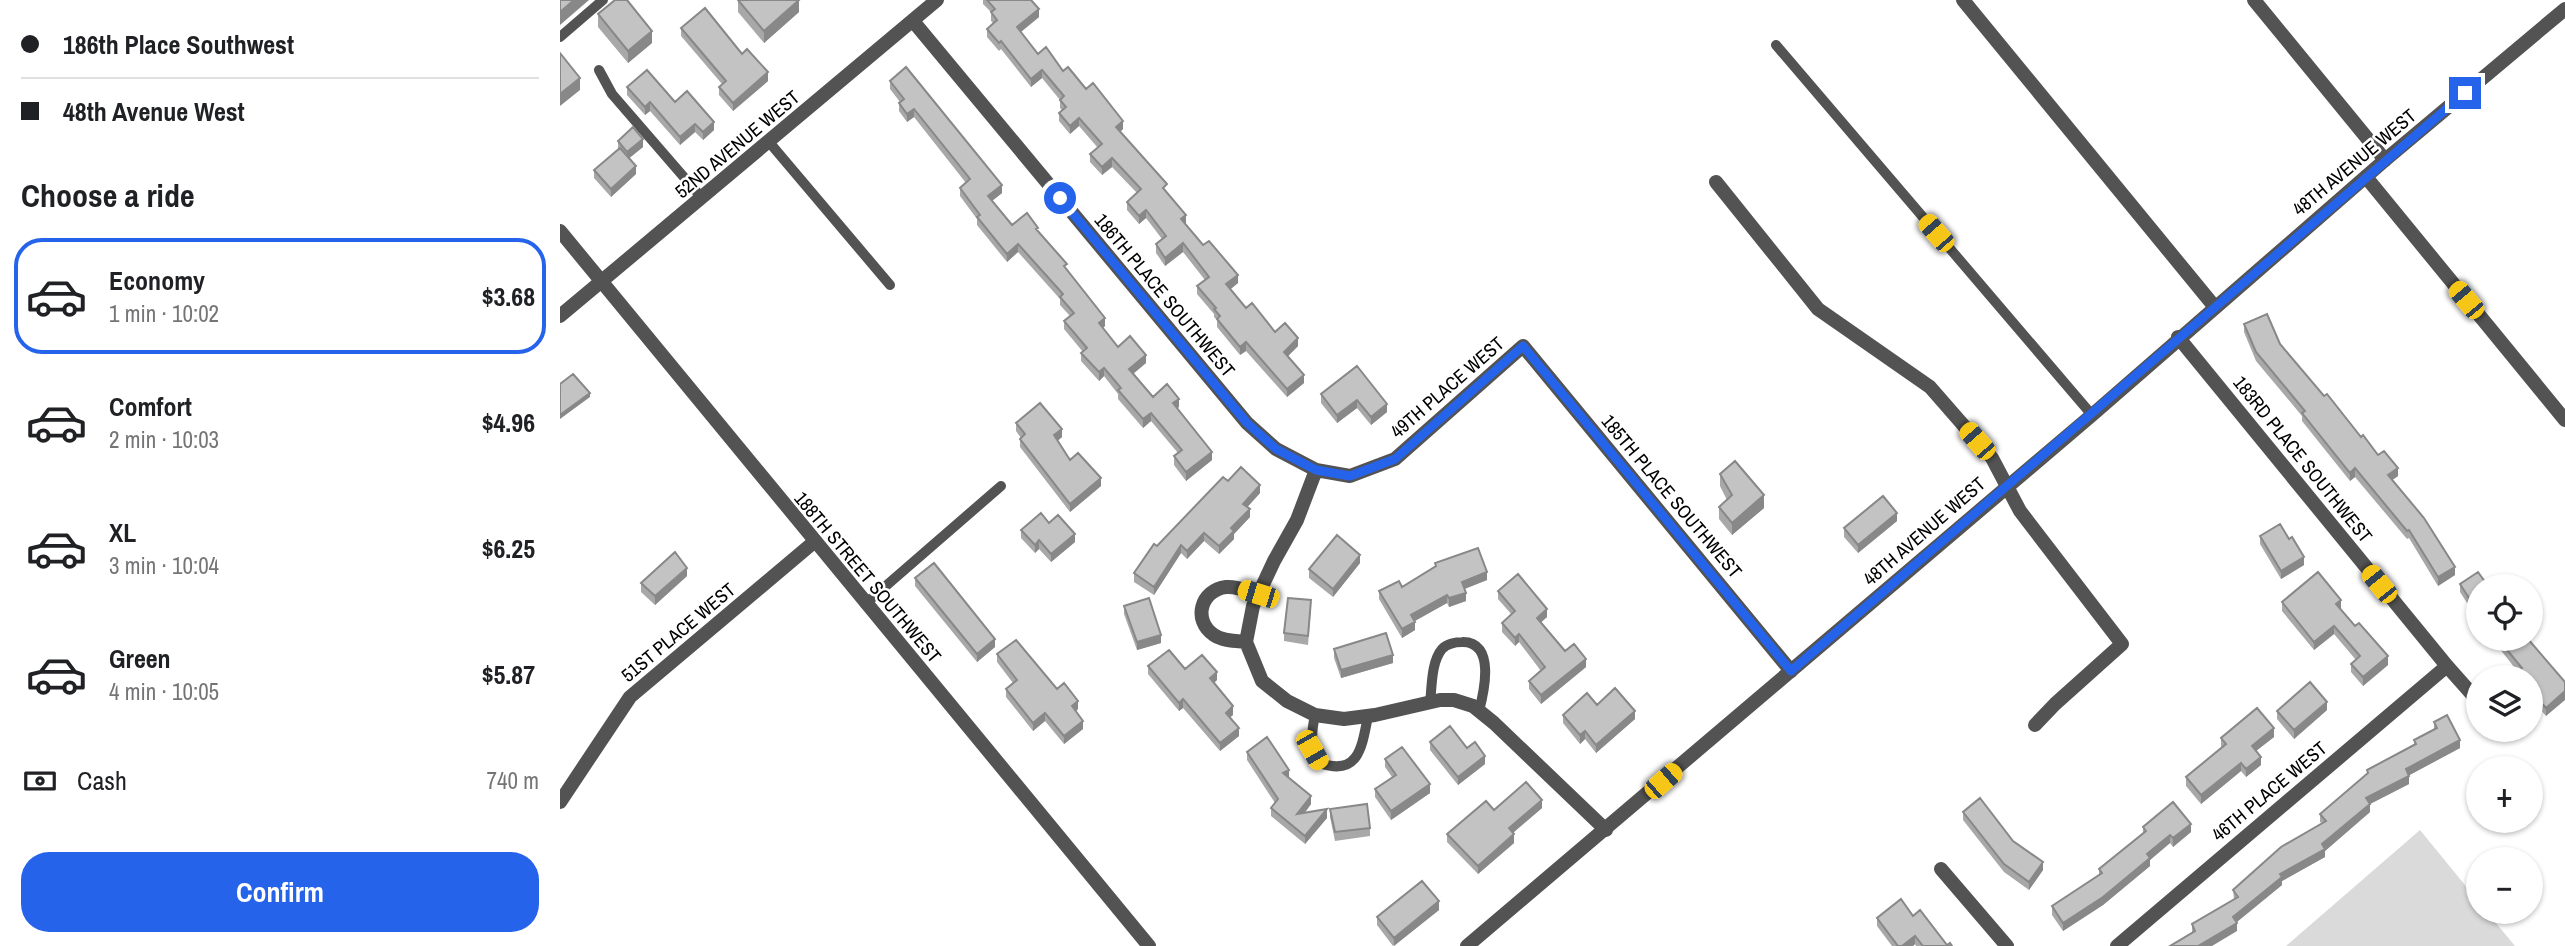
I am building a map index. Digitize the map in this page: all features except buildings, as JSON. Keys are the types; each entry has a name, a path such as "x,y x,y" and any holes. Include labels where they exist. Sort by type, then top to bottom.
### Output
{"street":[{"name":"52ND AVENUE WEST","path":"560,316 937,0"},
{"path":"1963,0 2214,306"},
{"path":"2254,0 2385,160"},
{"name":"48TH AVENUE WEST","path":"1467,946 2565,9"},
{"name":"186TH PLACE SOUTHWEST","path":"913,22 1247,423 1276,449 1316,470"},
{"path":"2366,177 2565,420"},
{"path":"1716,182 1818,309 1930,387 1992,458 2020,511 2122,644 2035,725"},
{"name":"188TH STREET SOUTHWEST","path":"561,234 1149,946"},
{"name":"183RD PLACE SOUTHWEST","path":"2178,337 2466,687"},
{"name":"49TH PLACE WEST","path":"1316,470 1350,476 1395,459 1523,346"},
{"name":"185TH PLACE SOUTHWEST","path":"1523,346 1791,671"},
{"path":"1316,470 1297,520 1253,606 1246,642 1262,681 1287,701 1315,715 1345,719 1430,702 1454,700 1473,706 1606,830"},
{"name":"51ST PLACE WEST","path":"560,802 630,697 814,542"},
{"path":"1246,642 1228,641 1213,634 1204,624 1201,611 1204,598 1225,587 1258,594"},
{"name":"46TH PLACE WEST","path":"2116,946 2447,666"},
{"path":"1941,869 2007,946"}],"lane":[{"path":"560,37 603,0"},
{"path":"1776,45 2092,415"},
{"path":"599,70 612,94 702,198"},
{"path":"769,142 890,285"},
{"path":"865,604 1001,486"},
{"path":"1430,702 1435,665 1442,650 1454,642 1468,642 1480,651 1486,666 1485,688 1479,711"},
{"path":"1315,715 1311,733 1312,750 1320,763 1334,768 1351,764 1362,747 1368,716"}],"shaded area":[{"path":"2420,830 2466,886 2466,924 2497,924 2515,946 2286,946"}],"route":[{"path":"1060,198 1247,423 1276,449 1316,470 1350,476 1395,459 1523,346 1791,671 2465,93"}]}
